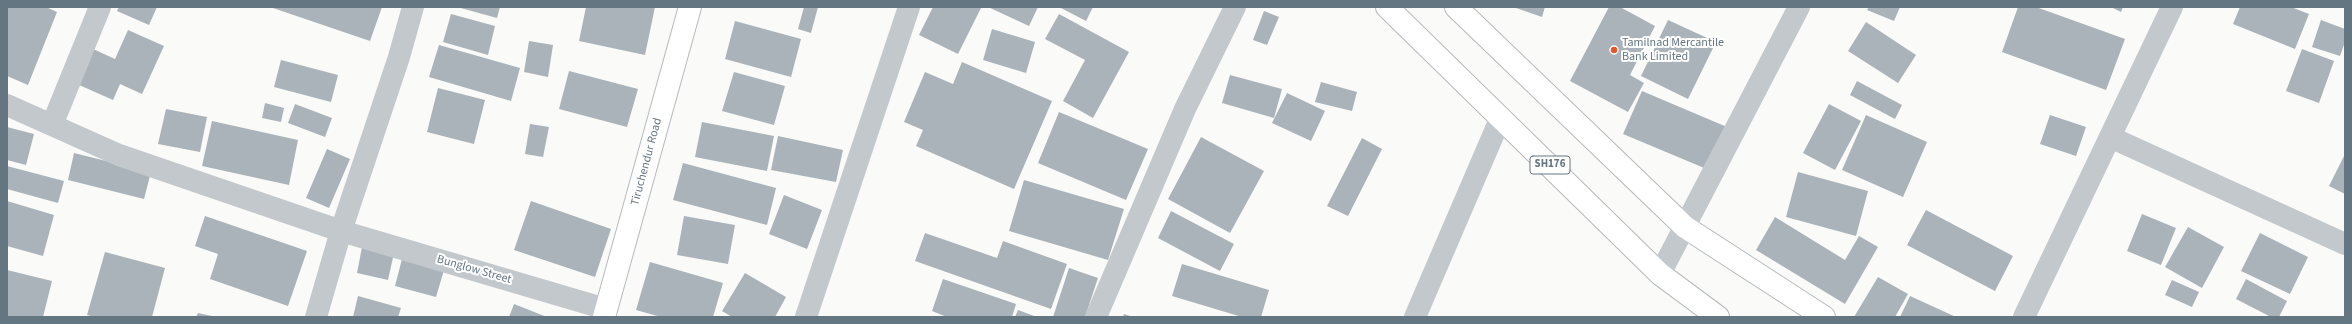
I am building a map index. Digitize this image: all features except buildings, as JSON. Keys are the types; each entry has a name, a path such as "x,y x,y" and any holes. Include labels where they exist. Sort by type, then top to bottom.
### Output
{"main road":[{"name":"Tiruchendur Road","path":"605,313 690,7"},
{"name":"SH176","path":"1387,7 1660,274 1718,317"},
{"path":"1456,7 1685,227 1824,317"}],"street":[{"path":"52,125 100,7"},
{"path":"316,317 341,231 399,57 413,7"},
{"path":"806,317 909,7"},
{"path":"1096,317 1185,109 1235,7"},
{"path":"1660,274 1799,7"},
{"path":"2024,317 2172,7"},
{"name":"Bunglow Street","path":"7,105 119,154 341,231 605,313"},
{"path":"1415,317 1501,117"},
{"path":"2110,137 2345,244"}],"place":[{"name":"Tamilnad Mercantile Bank Limited","path":"1614,50"}]}
